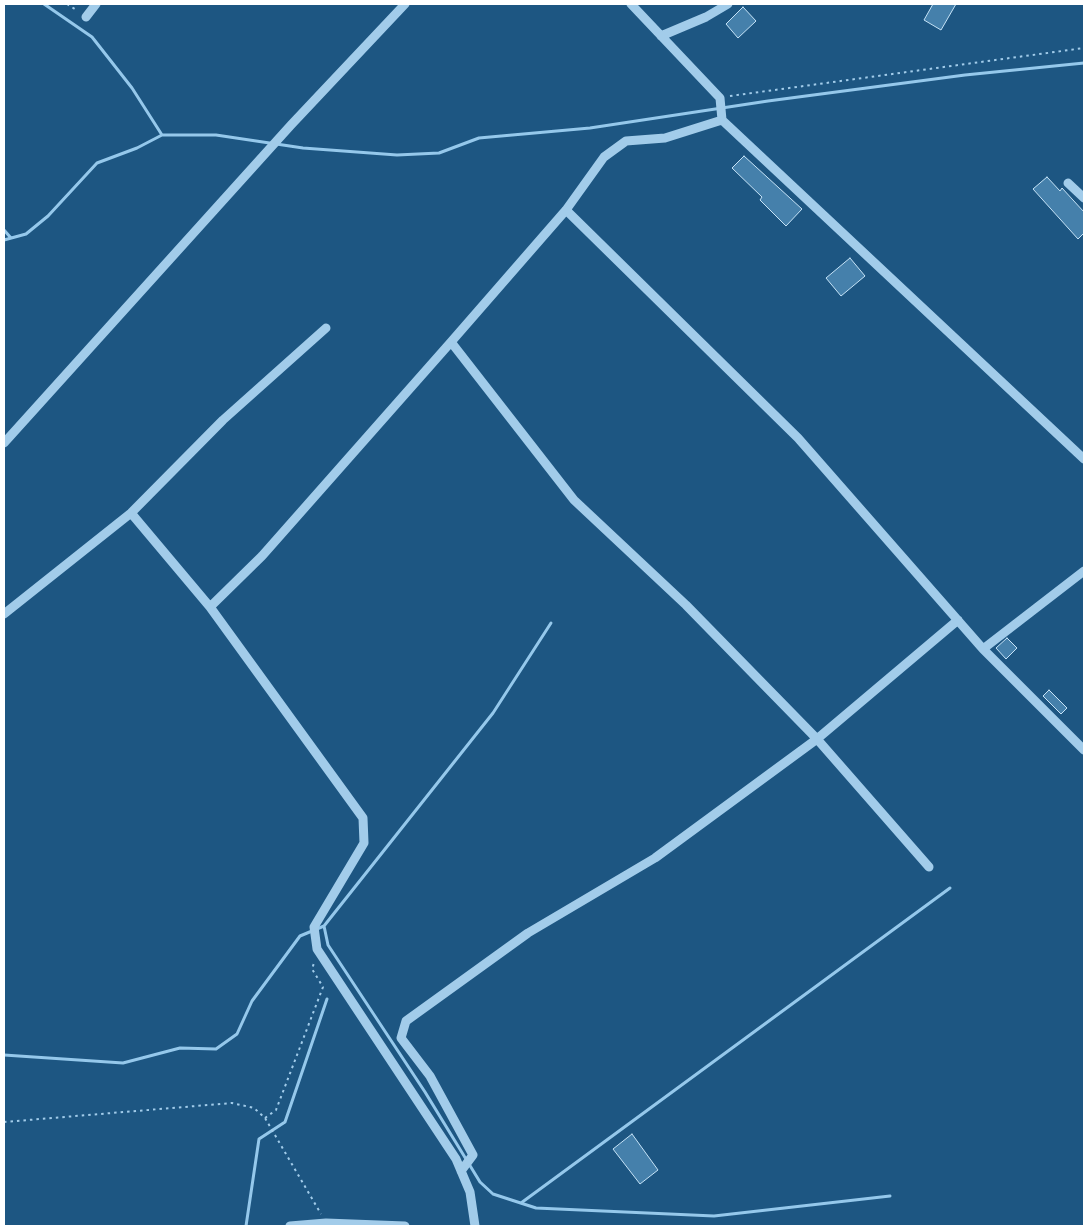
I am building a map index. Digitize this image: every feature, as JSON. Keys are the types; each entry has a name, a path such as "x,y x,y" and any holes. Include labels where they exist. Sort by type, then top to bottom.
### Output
{"street":[{"path":"86,17 96,4"},
{"path":"4,443 259,161 405,4"},
{"path":"631,4 720,98 722,120 1084,458"},
{"path":"661,36 706,17 728,4"},
{"path":"210,607 262,556 566,210 604,157 626,141 665,138 722,120"},
{"path":"1068,183 1084,198"},
{"path":"566,210 798,438 983,649 1084,750"},
{"path":"4,614 130,513 223,420 326,328"},
{"path":"450,342 574,500 686,605 817,739 928,867"},
{"path":"130,513 210,607 363,818 364,842 314,927 317,948 456,1159 470,1192 475,1226"},
{"path":"983,649 1084,571"},
{"path":"461,1171 473,1155 430,1076 401,1038 406,1021 528,932 654,858 817,739 958,620"},
{"path":"290,1226 326,1223 405,1226"}],"path":[{"path":"66,4 86,17"},
{"path":"720,98 1084,48"},
{"path":"265,1118 276,1110 323,987 312,969 317,948"},
{"path":"4,1122 232,1103 254,1108 265,1118 326,1223"}],"building":[{"path":"933,4 956,4 941,30 924,20"},
{"path":"743,7 756,21 738,38 726,24"},
{"path":"744,156 802,209 786,226 760,200 762,197 732,168"},
{"path":"1047,177 1060,191 1062,188 1084,212 1084,233 1078,239 1033,189"},
{"path":"850,258 865,276 841,296 826,278"},
{"path":"1007,638 1017,648 1006,659 996,648"},
{"path":"1049,690 1067,708 1061,714 1043,696"},
{"path":"632,1134 658,1170 640,1184 613,1149"}],"waterway":[{"path":"44,4 92,37 132,88 162,135"},
{"path":"4,240 26,234 48,216 97,163 137,148 162,135 216,135 303,148 397,155 439,153 479,138 590,128 768,101 965,75 1084,63"},
{"path":"4,230 11,238"},
{"path":"4,1055 123,1063 180,1048 216,1049 237,1034 252,1001 300,936 324,926 493,713 551,623"},
{"path":"521,1203 950,888"},
{"path":"324,926 328,945 425,1092 480,1182 493,1194 536,1208 714,1216 890,1196"},
{"path":"246,1226 259,1139 285,1122 327,999"}]}
